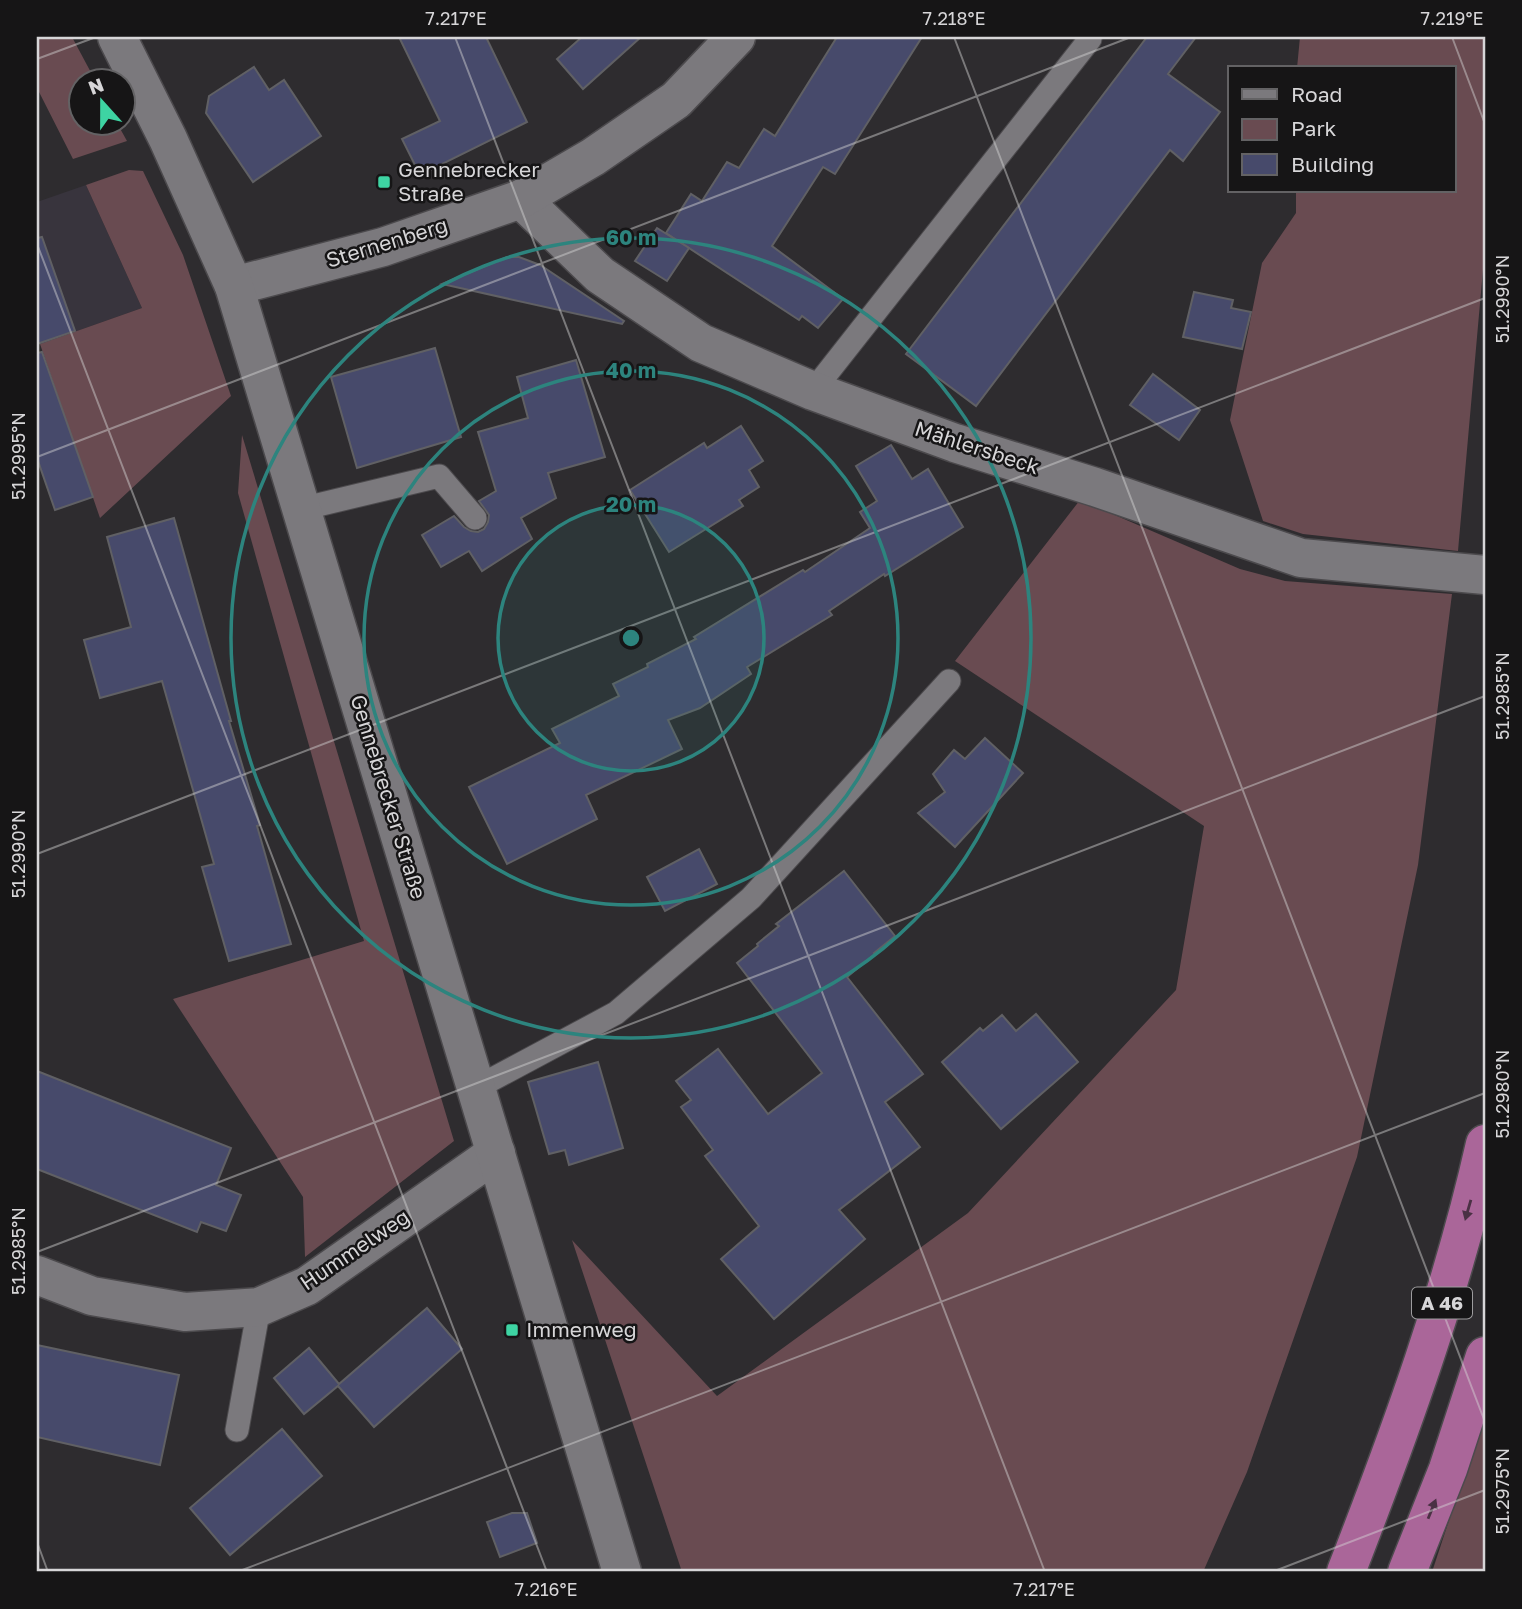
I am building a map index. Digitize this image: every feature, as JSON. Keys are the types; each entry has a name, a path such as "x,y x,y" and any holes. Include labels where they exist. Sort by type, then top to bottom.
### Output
{"highway":[{"name":"A 46","path":"1346,1572 1390,1458 1440,1311 1485,1144"},
{"path":"1407,1572 1448,1469 1485,1356"}],"street":[{"name":"Gennebrecker Straße","path":"117,37 168,139 234,286 622,1572"},
{"name":"Sternenberg","path":"234,286 383,247 521,199 593,157 676,100 736,37"},
{"name":"Mählersbeck","path":"521,199 600,275 701,343 813,391 956,443 1095,487 1301,558 1485,575"},
{"name":"Hummelweg","path":"37,1276 92,1296 185,1312 259,1307 307,1286 496,1153"}],"lane":[{"path":"813,391 1090,39"},
{"path":"301,509 439,475 475,518"},
{"path":"476,1088 616,1013 751,898 949,681"},
{"path":"237,1430 259,1307"}],"shaded area":[{"path":"86,185 142,308 40,344 37,336 37,202"}],"green space":[{"path":"37,37 72,37 88,66 66,66 66,136 124,136 127,141 73,159 37,88"},
{"path":"1300,37 1485,37 1485,247 1458,551 1303,534 1263,521 1230,420 1262,263 1296,213 1296,192 1456,192 1456,66 1297,66"},
{"path":"129,170 143,171 183,255 231,396 100,518 40,344 142,308 86,185"},
{"path":"242,435 454,1141 305,1257 303,1197 173,999 364,941 238,493"},
{"path":"1080,500 1240,569 1285,581 1452,594 1418,865 1357,1157 1247,1472 1203,1572 682,1572 572,1240 717,1396 968,1213 1176,990 1204,826 955,661"},
{"path":"1485,1411 1485,1572 1432,1572"}],"building":[{"path":"399,37 486,37 527,122 420,175 402,139 440,121"},
{"path":"582,37 641,37 583,89 557,59"},
{"path":"837,37 922,37 835,174 823,167 772,246 843,299 818,328 802,316 799,320 666,233 691,194 702,201 727,162 739,168 764,129 775,136"},
{"path":"1147,37 1196,37 1168,74 1220,112 1183,161 1170,150 976,406 906,354"},
{"path":"254,67 269,90 284,80 321,136 253,182 206,113 209,96"},
{"path":"657,228 689,248 667,281 635,261"},
{"path":"42,237 75,331 37,344 37,238"},
{"path":"507,257 519,257 540,265 624,321 622,324 442,284"},
{"path":"1194,292 1233,300 1231,308 1251,312 1242,349 1183,337"},
{"path":"435,348 461,437 357,468 331,377"},
{"path":"42,352 93,497 55,510 37,458 37,353"},
{"path":"576,360 605,457 548,473 556,498 521,518 532,539 482,571 469,551 441,567 422,535 454,516 471,531 484,529 488,522 489,515 479,501 496,491 478,432 528,418 517,377"},
{"path":"1153,374 1200,410 1179,440 1130,405"},
{"path":"741,426 763,461 749,470 759,487 739,500 743,506 669,552 630,490 704,443 707,448"},
{"path":"891,445 912,479 928,469 963,527 885,576 884,574 829,611 832,615 747,667 751,674 700,708 668,720 682,749 586,795 597,819 507,864 469,787 560,743 552,729 619,696 613,684 696,639 694,637 803,570 805,572 870,528 860,512 877,501 856,466"},
{"path":"174,518 291,944 229,961 202,867 214,864 162,681 100,698 84,640 131,627 107,537"},
{"path":"985,738 1023,773 955,847 918,813 945,792 933,774 954,750 965,759"},
{"path":"699,849 717,884 665,911 647,877"},
{"path":"844,871 895,936 847,977 923,1074 885,1102 920,1147 839,1210 865,1239 774,1319 721,1259 759,1226 705,1156 713,1150 681,1107 691,1100 676,1081 718,1049 768,1114 822,1073 737,963 779,926 776,924"},
{"path":"1036,1014 1078,1062 1001,1129 942,1062 980,1028 983,1031 1002,1015 1016,1031"},
{"path":"598,1062 623,1148 569,1165 565,1150 549,1154 528,1082"},
{"path":"37,1071 231,1148 216,1185 241,1195 226,1231 201,1222 197,1232 37,1169"},
{"path":"427,1308 462,1349 374,1427 338,1386 304,1414 274,1378 309,1348 339,1384"},
{"path":"37,1345 179,1375 160,1465 37,1437"},
{"path":"282,1429 322,1476 230,1555 190,1508"},
{"path":"512,1513 527,1513 537,1543 500,1557 487,1522"}],"place":[{"name":"Gennebrecker Straße","path":"384,182"},
{"name":"Immenweg","path":"512,1330"}]}
